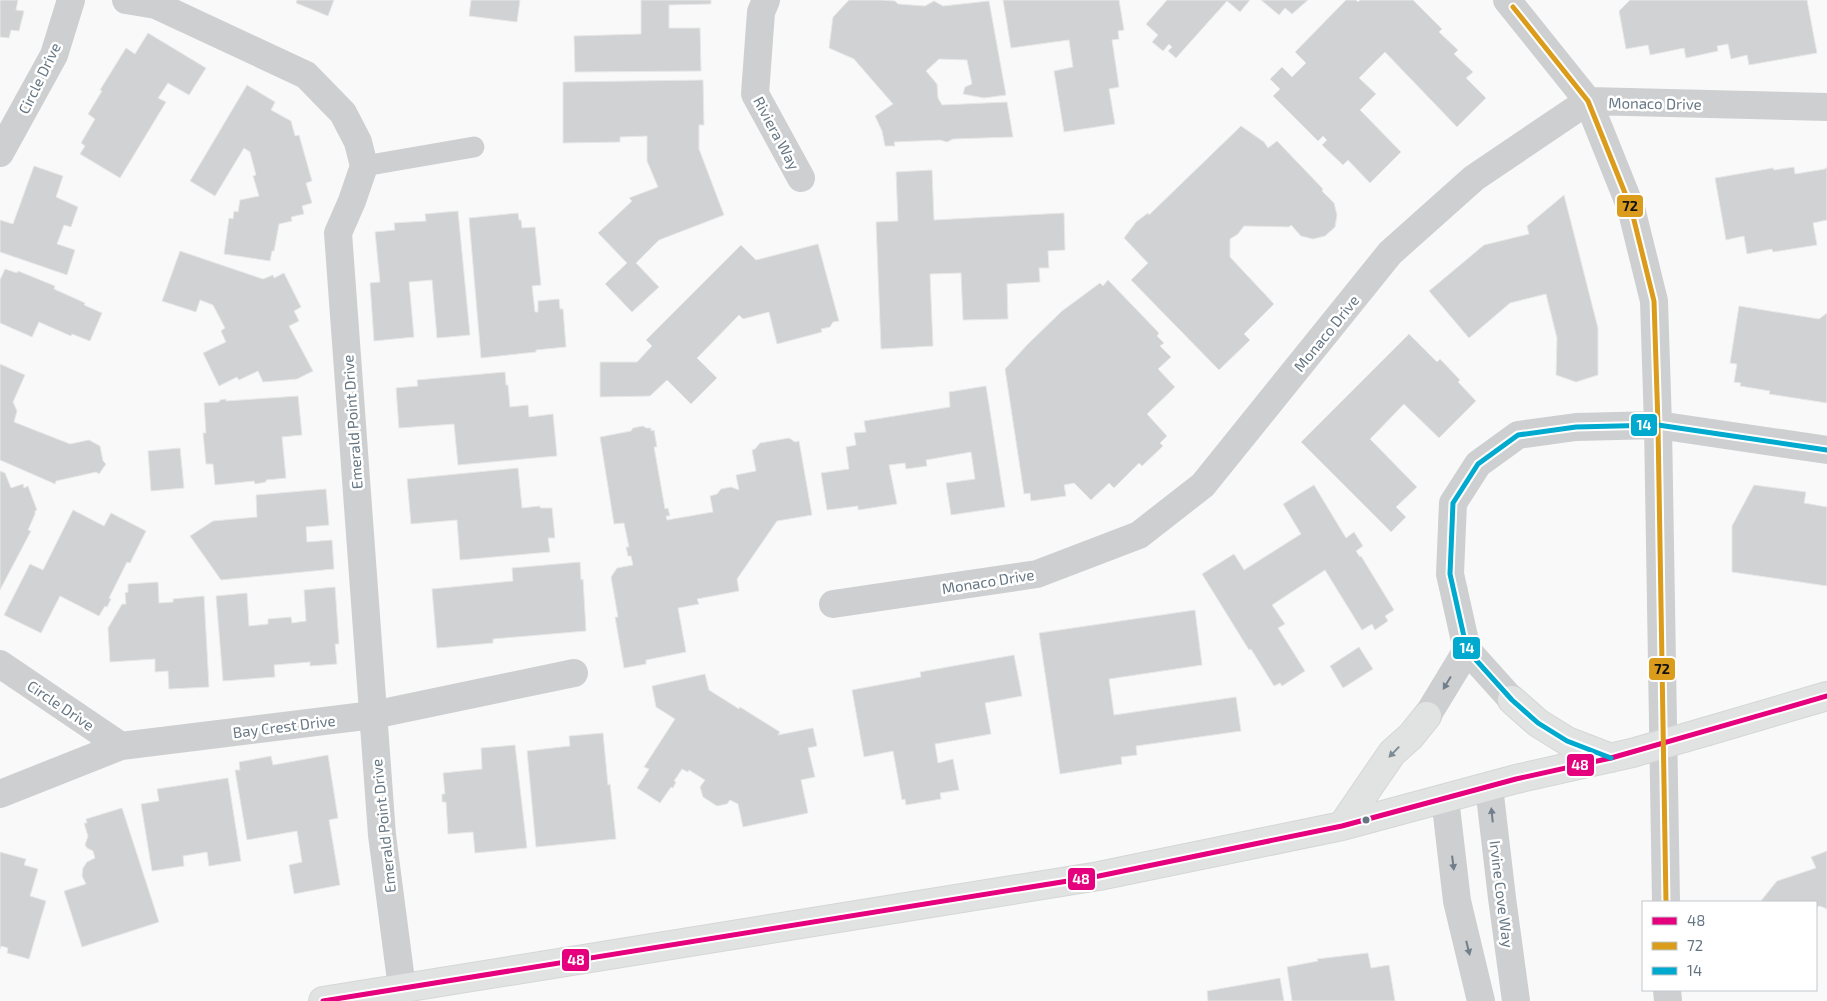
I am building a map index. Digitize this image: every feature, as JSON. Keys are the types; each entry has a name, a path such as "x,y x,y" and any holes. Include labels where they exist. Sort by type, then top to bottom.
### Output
{"highway":[{"path":"323,1001 1099,876 1342,826 1516,779 1622,756 1827,696"},
{"path":"1512,700 1538,723 1567,741 1622,756"},
{"path":"1342,826 1392,753 1411,736 1427,716"}],"street":[{"name":"Circle Drive","path":"0,153 54,55 71,0"},
{"path":"126,0 156,5 306,75 343,113 358,142 364,166"},
{"name":"Riviera Way","path":"766,0 761,12 755,94 800,178"},
{"path":"1507,0 1588,101 1631,208 1654,301 1658,424 1666,901"},
{"name":"Monaco Drive","path":"833,604 1037,574 1138,535 1203,485 1390,253 1474,178 1588,101 1827,106"},
{"name":"Emerald Point Drive","path":"364,166 338,233 382,835 402,988"},
{"path":"1512,700 1467,650 1450,574 1453,503 1478,464 1518,435 1576,427 1658,424 1827,450"},
{"path":"1427,716 1467,650"},
{"name":"Circle Drive","path":"0,664 121,746"},
{"name":"Bay Crest Drive","path":"0,794 121,746 374,715 574,673"},
{"name":"Irvine Cove Way","path":"1489,787 1516,1001"},
{"path":"1445,798 1457,901 1481,1001"}],"lane":[{"path":"364,166 474,147"}],"building":[{"path":"0,0 18,0 16,10 24,11 19,31 11,30 9,38 0,37"},
{"path":"297,0 334,0 328,16 296,3"},
{"path":"471,0 520,0 517,22 469,16"},
{"path":"641,0 711,0 711,4 669,5 669,28 700,28 701,71 575,72 574,36 641,34"},
{"path":"849,0 895,1 898,4 925,6 934,1 943,6 989,1 1006,95 984,98 963,94 965,87 972,84 967,60 939,59 926,71 937,84 938,98 942,105 1007,102 1013,137 953,139 947,142 940,140 894,142 895,146 885,146 882,131 875,116 893,104 854,59 829,48 833,17"},
{"path":"1003,0 1119,0 1124,30 1118,31 1119,39 1112,40 1119,87 1109,89 1115,124 1064,132 1054,71 1073,67 1069,40 1011,48"},
{"path":"1167,0 1250,0 1240,12 1227,1 1176,58 1168,51 1172,47 1169,44 1163,51 1152,42 1158,35 1146,24"},
{"path":"1261,0 1308,0 1292,14 1285,8 1279,15"},
{"path":"1346,0 1356,0 1358,2 1360,0 1413,0 1442,29 1439,32 1458,50 1454,54 1473,72 1466,78 1486,98 1457,127 1385,52 1359,78 1376,94 1360,110 1401,152 1370,183 1348,160 1343,165 1322,145 1327,140 1323,136 1318,141 1273,96 1280,89 1270,79 1282,67 1292,77 1306,63 1295,52"},
{"path":"1630,0 1807,0 1817,53 1749,65 1747,55 1731,59 1728,44 1717,46 1718,51 1686,58 1684,48 1650,55 1648,45 1626,49 1619,11"},
{"path":"148,33 206,68 189,95 168,83 158,98 166,102 120,178 80,154 85,146 81,143 95,119 88,114 102,91 100,90 126,48 135,54"},
{"path":"703,80 704,125 699,125 699,149 724,215 659,240 636,263 659,287 632,312 605,284 627,263 598,233 632,201 629,198 658,187 647,161 647,136 620,137 620,142 563,143 563,82"},
{"path":"247,85 275,102 271,110 291,121 295,136 299,135 312,181 306,183 312,203 302,206 304,214 291,217 292,221 279,224 274,251 272,251 270,261 224,254 229,218 233,219 234,211 238,212 240,200 259,196 253,176 256,175 250,152 244,148 215,196 190,181"},
{"path":"1241,126 1264,142 1268,148 1277,141 1323,189 1322,191 1334,203 1337,215 1335,227 1325,236 1313,239 1301,236 1291,225 1289,227 1244,226 1238,234 1230,239 1230,257 1274,304 1244,334 1250,340 1219,370 1131,280 1148,263 1124,238 1136,222 1148,213 1149,215"},
{"path":"34,166 63,176 56,197 78,207 71,227 64,225 57,244 75,250 67,275 0,252 0,220 13,224"},
{"path":"1794,167 1795,174 1825,169 1827,167 1827,220 1813,223 1817,245 1773,252 1772,249 1747,254 1744,236 1726,240 1715,178 1773,168 1774,170"},
{"path":"932,170 934,220 1064,213 1065,250 1048,251 1049,268 1039,268 1040,282 1007,284 1008,319 963,320 961,273 930,274 933,346 881,349 876,222 898,221 896,172"},
{"path":"1564,195 1598,328 1598,375 1576,382 1556,375 1557,338 1546,294 1510,303 1469,338 1429,291 1484,245 1529,234 1527,226"},
{"path":"458,211 470,335 437,338 432,280 409,282 414,337 374,341 370,283 380,282 375,232 395,230 394,223 426,221 425,214"},
{"path":"518,213 522,228 535,227 541,285 532,286 535,312 538,312 538,301 559,299 560,309 563,309 566,347 481,358 469,218"},
{"path":"818,244 839,321 833,322 830,327 821,329 822,332 777,344 769,312 743,319 739,315 697,358 717,378 691,404 667,380 650,396 600,397 600,362 637,362 652,346 646,340 741,245 756,260"},
{"path":"180,251 263,279 273,275 274,278 284,273 301,307 294,311 299,321 289,326 313,371 297,379 263,382 258,371 239,380 237,377 219,386 203,353 226,342 221,331 225,328 213,305 200,300 196,312 162,301"},
{"path":"5,269 17,273 18,271 55,286 54,289 102,313 90,341 72,334 71,336 39,322 32,337 0,323 0,280"},
{"path":"1108,280 1159,333 1157,336 1164,343 1160,346 1171,357 1158,369 1175,387 1147,414 1167,436 1160,443 1163,446 1142,466 1139,463 1114,488 1109,483 1091,500 1074,483 1064,485 1066,496 1031,501 1030,493 1024,494 1005,369 1062,311 1100,283 1103,286"},
{"path":"1739,306 1819,319 1827,313 1827,403 1769,394 1770,391 1740,386 1741,383 1734,382 1737,364 1730,363"},
{"path":"1409,334 1437,362 1440,359 1460,380 1458,382 1476,401 1439,438 1404,404 1370,439 1417,487 1396,507 1406,517 1391,532 1301,442"},
{"path":"0,364 25,375 13,402 17,411 14,422 70,444 89,440 100,446 103,461 106,464 99,474 96,472 56,481 55,484 0,460"},
{"path":"505,372 510,407 528,405 529,417 553,414 557,456 458,465 454,424 399,428 396,388 418,386 417,380"},
{"path":"986,386 1005,507 951,515 946,483 975,479 971,452 926,460 927,466 906,469 905,463 889,465 897,504 858,510 858,506 827,510 821,473 849,469 846,447 856,445 854,433 866,432 864,421 950,407 949,392"},
{"path":"298,396 302,435 282,437 286,478 266,480 266,482 255,484 254,481 215,485 213,464 206,464 203,433 206,433 204,403 219,402 226,399 226,401"},
{"path":"643,426 651,428 651,431 654,430 657,447 654,447 665,509 668,508 670,516 666,516 667,520 713,512 710,496 717,494 721,489 731,487 739,490 736,475 756,471 752,450 760,443 789,438 795,442 799,441 812,515 777,521 737,579 739,591 697,599 699,604 678,608 686,652 646,660 646,664 624,668 615,617 618,617 611,577 617,568 633,565 626,547 629,547 624,523 614,524 600,437 631,431 633,428"},
{"path":"180,448 184,488 151,491 148,451"},
{"path":"518,468 522,508 540,506 540,508 552,508 555,538 548,538 550,552 460,560 457,520 411,524 407,479"},
{"path":"0,471 5,473 11,488 23,484 24,488 28,486 37,510 28,530 31,531 0,590"},
{"path":"1314,485 1346,538 1354,532 1363,546 1356,551 1394,610 1385,616 1388,621 1375,630 1372,624 1362,630 1325,570 1272,605 1285,624 1278,628 1305,671 1282,686 1280,683 1274,686 1251,649 1249,650 1202,574 1234,554 1244,570 1301,534 1283,504"},
{"path":"1754,485 1806,492 1804,503 1827,507 1827,586 1732,572 1732,526"},
{"path":"326,489 329,525 306,527 307,542 332,540 334,569 221,580 190,536 213,521 257,517 256,495"},
{"path":"73,510 104,526 111,513 146,531 130,563 127,562 109,598 111,599 107,607 105,606 99,616 60,596 41,633 4,615 30,564 43,570"},
{"path":"580,562 581,580 583,579 586,631 493,639 493,643 437,648 432,589 513,581 512,568"},
{"path":"158,582 159,603 173,602 173,599 204,596 209,687 169,689 168,671 155,672 155,659 110,662 108,628 122,604 126,604 125,593 128,592 128,584"},
{"path":"335,587 339,644 335,644 337,664 310,666 310,662 274,665 275,677 223,681 216,596 247,593 249,626 268,624 268,619 291,617 292,623 306,621 304,590"},
{"path":"1195,610 1202,665 1109,679 1114,715 1236,697 1241,731 1136,746 1137,755 1121,757 1122,764 1060,774 1039,633"},
{"path":"1359,647 1373,669 1343,688 1330,666"},
{"path":"1014,655 1022,696 985,703 991,734 935,744 938,763 953,759 959,790 940,793 941,799 906,805 905,799 902,800 893,751 864,757 852,690 921,677 920,672"},
{"path":"705,674 709,690 780,732 778,735 813,728 817,746 808,748 815,777 801,780 808,813 743,827 738,804 730,800 727,804 717,806 703,797 700,787 705,780 689,770 688,772 682,769 674,781 676,782 673,788 671,787 660,803 637,788 649,769 644,767 675,719 656,707 652,686"},
{"path":"603,733 616,839 536,847 527,751 570,746 569,736"},
{"path":"515,745 527,848 475,853 473,832 448,834 446,802 442,802 442,794 445,794 443,773 482,769 481,748"},
{"path":"328,755 338,818 329,820 340,885 294,894 289,865 302,862 297,831 247,840 235,770 240,770 239,762 271,756 273,765"},
{"path":"228,778 241,861 209,866 207,852 183,856 184,866 152,871 141,804 159,801 157,789"},
{"path":"122,808 159,922 82,947 64,891 86,884 82,876 83,868 87,862 95,858 93,851 85,845 88,836 84,823 87,823 86,819"},
{"path":"1827,851 1827,909 1817,907 1817,901 1761,901 1777,881 1816,868 1811,857"},
{"path":"0,852 26,859 24,865 38,869 30,896 46,901 29,959 7,953 8,948 1,946 0,949"},
{"path":"1368,953 1371,968 1389,965 1395,1001 1292,1001 1287,967 1318,961 1317,959"},
{"path":"1280,978 1284,1001 1208,1001 1207,991"}],"transit line":[{"name":"72","path":"1513,7 1588,101 1631,208 1654,301 1658,425 1666,901"},
{"name":"14","path":"1611,758 1567,741 1538,723 1512,700 1467,650 1450,574 1453,503 1478,464 1518,435 1576,427 1658,425 1827,450"},
{"name":"48","path":"323,1001 1099,876 1342,826 1516,779 1611,758 1827,696"}]}
